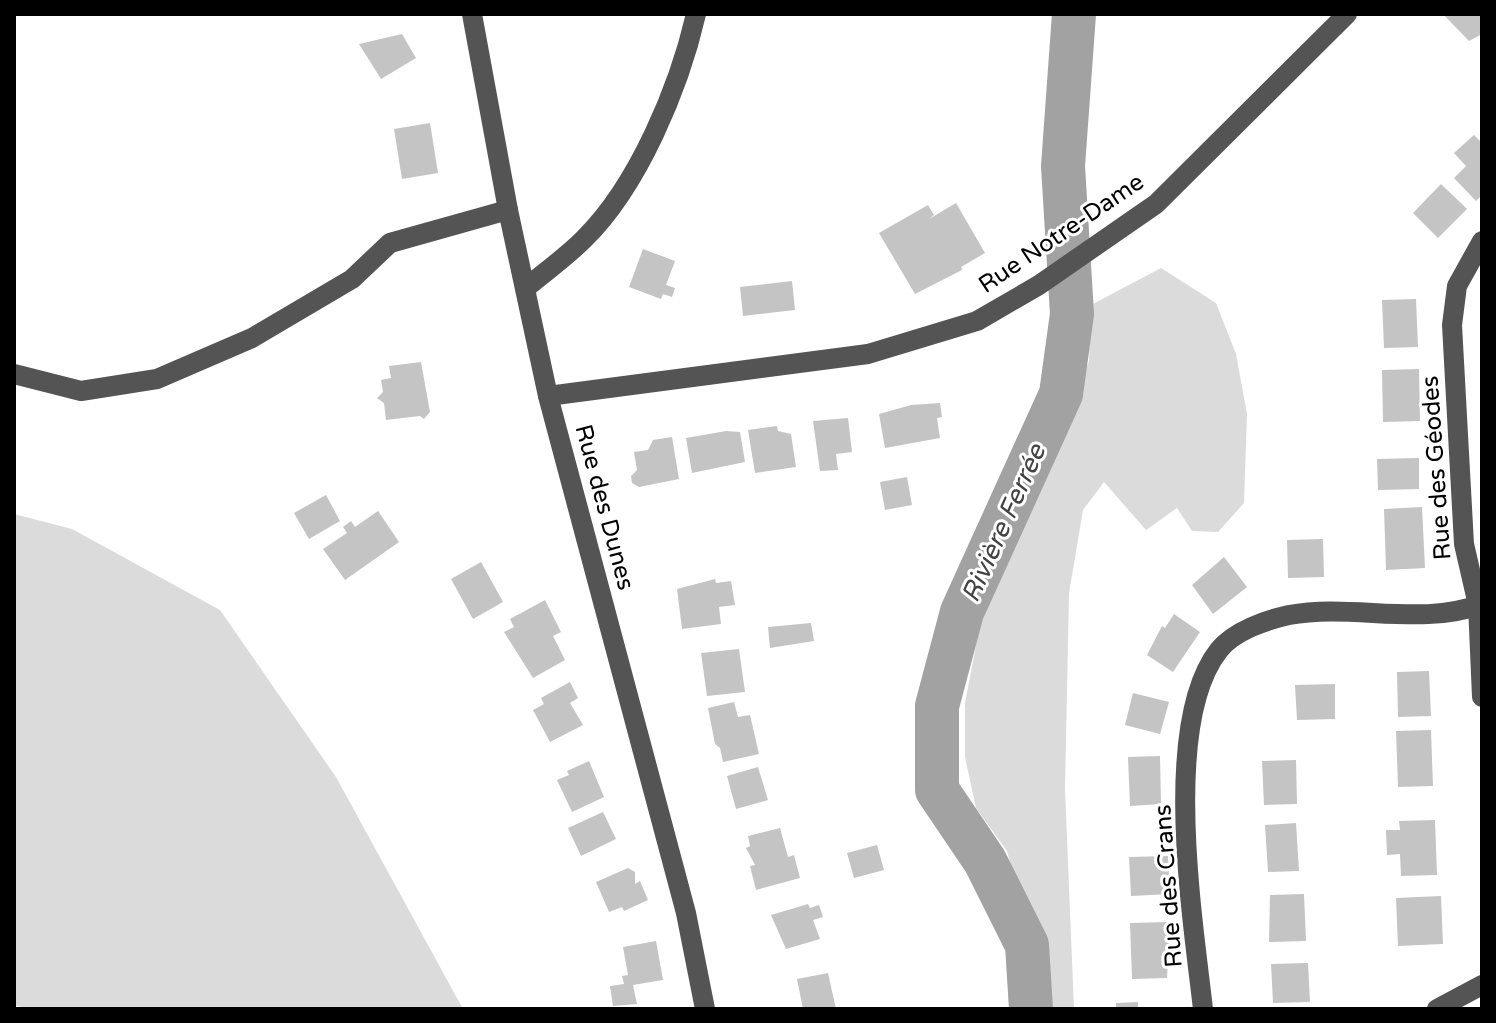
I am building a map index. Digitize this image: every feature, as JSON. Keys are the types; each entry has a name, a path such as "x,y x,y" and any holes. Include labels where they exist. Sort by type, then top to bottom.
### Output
{"street":[{"name":"Rue des Dunes","path":"472,14 508,210 548,396 686,913 705,1009"},
{"path":"527,287 585,238 618,196 662,118 696,14"},
{"name":"Rue Notre-Dame","path":"548,396 868,354 977,321 1039,285 1156,204 1347,14"},
{"path":"14,374 81,391 157,379 265,331 352,279 390,243 508,210"},
{"name":"Rue des Géodes","path":"1482,241 1457,286 1452,325 1464,544 1480,604 1482,697"},
{"name":"Rue des Crans","path":"1203,1009 1186,853 1189,739 1201,685 1219,649 1250,627 1288,615 1443,614 1480,604"},
{"path":"1437,1009 1482,985"}],"shaded area":[{"path":"1161,268 1216,303 1236,354 1247,414 1244,503 1218,532 1192,531 1177,508 1146,530 1104,482 1083,510 1069,593 1065,789 1074,1009 1041,1009 1042,976 1007,851 976,808 965,757 965,703 979,630 1022,510 1069,416 1089,361 1091,305"},
{"path":"14,514 72,529 220,610 336,777 463,1009 30,1009 14,1005"}],"building":[{"path":"1443,14 1482,14 1482,34 1469,41"},
{"path":"402,34 416,58 381,79 359,44"},
{"path":"430,123 438,173 402,179 394,129"},
{"path":"1474,135 1482,143 1482,195 1476,201 1454,178 1466,166 1454,153"},
{"path":"1441,184 1467,209 1438,238 1413,213"},
{"path":"956,203 985,253 961,267 962,270 915,294 879,233 928,205 934,215 929,219"},
{"path":"643,249 675,261 666,285 675,288 672,297 663,294 661,299 629,287"},
{"path":"792,281 795,310 743,316 740,287"},
{"path":"1416,299 1418,347 1384,348 1382,300"},
{"path":"421,362 430,412 424,419 420,416 386,420 384,403 377,398 383,392 381,380 391,378 389,366"},
{"path":"1419,369 1420,421 1383,422 1382,370"},
{"path":"940,403 942,417 937,418 940,438 885,448 879,414 911,405"},
{"path":"848,418 852,452 836,454 838,470 820,471 813,421"},
{"path":"777,426 778,431 791,434 796,467 755,473 748,430"},
{"path":"726,431 740,432 745,462 692,473 686,438"},
{"path":"672,437 679,479 639,487 632,483 631,476 637,470 634,452 648,450 653,440"},
{"path":"1419,458 1419,489 1378,490 1377,459"},
{"path":"907,477 912,505 885,510 880,482"},
{"path":"326,495 340,521 309,539 294,513"},
{"path":"1422,507 1425,568 1386,570 1384,509"},
{"path":"378,511 399,542 345,580 323,549 347,533 343,527 351,521 355,527"},
{"path":"1323,539 1324,577 1288,578 1287,540"},
{"path":"1224,557 1247,587 1213,614 1192,585"},
{"path":"481,562 503,602 473,619 451,579"},
{"path":"715,579 716,583 731,581 735,605 719,607 721,624 682,629 677,589"},
{"path":"545,600 561,632 553,636 565,660 533,678 504,632 514,627 510,619"},
{"path":"1174,614 1200,632 1173,672 1147,655 1162,626 1165,628"},
{"path":"811,623 814,641 770,648 768,627"},
{"path":"739,649 745,692 707,696 701,653"},
{"path":"1429,671 1431,716 1398,717 1397,672"},
{"path":"570,682 578,698 570,703 583,725 550,742 533,710 544,704 541,698"},
{"path":"1335,684 1335,719 1297,720 1295,685"},
{"path":"1133,693 1169,702 1160,734 1125,725"},
{"path":"734,702 738,717 750,715 759,754 723,762 720,748 715,744 708,708"},
{"path":"1431,730 1433,786 1398,787 1396,731"},
{"path":"1160,756 1161,804 1130,806 1128,757"},
{"path":"1296,760 1297,804 1264,805 1262,761"},
{"path":"589,761 604,797 572,812 557,780 569,775 567,771"},
{"path":"758,767 768,800 736,809 727,776"},
{"path":"603,812 616,839 581,856 568,828"},
{"path":"1435,820 1437,875 1401,876 1400,854 1387,855 1386,830 1400,830 1399,821"},
{"path":"1296,823 1299,871 1268,872 1265,825"},
{"path":"780,828 788,857 794,855 800,878 756,890 750,866 755,865 746,848 750,846 748,836"},
{"path":"877,845 884,870 854,878 847,853"},
{"path":"1168,856 1170,894 1131,896 1129,857"},
{"path":"628,868 635,872 635,884 640,881 648,900 624,911 622,907 609,912 596,882"},
{"path":"1304,894 1306,941 1269,942 1270,895"},
{"path":"1441,896 1443,944 1398,946 1396,898"},
{"path":"808,904 810,908 819,905 823,917 813,920 820,939 786,949 771,915"},
{"path":"1170,922 1167,978 1132,979 1130,923"},
{"path":"656,941 663,980 633,985 637,1004 613,1006 610,986 624,984 622,976 628,975 623,947"},
{"path":"1308,963 1310,1002 1273,1003 1271,964"},
{"path":"828,973 836,1009 803,1009 797,979"},
{"path":"1138,1002 1138,1009 1116,1009 1116,1003"}],"waterway":[{"name":"Rivière Ferrée","path":"1031,1009 1027,945 985,861 937,790 937,706 962,612 1061,394 1072,314 1063,166 1074,14"}]}
